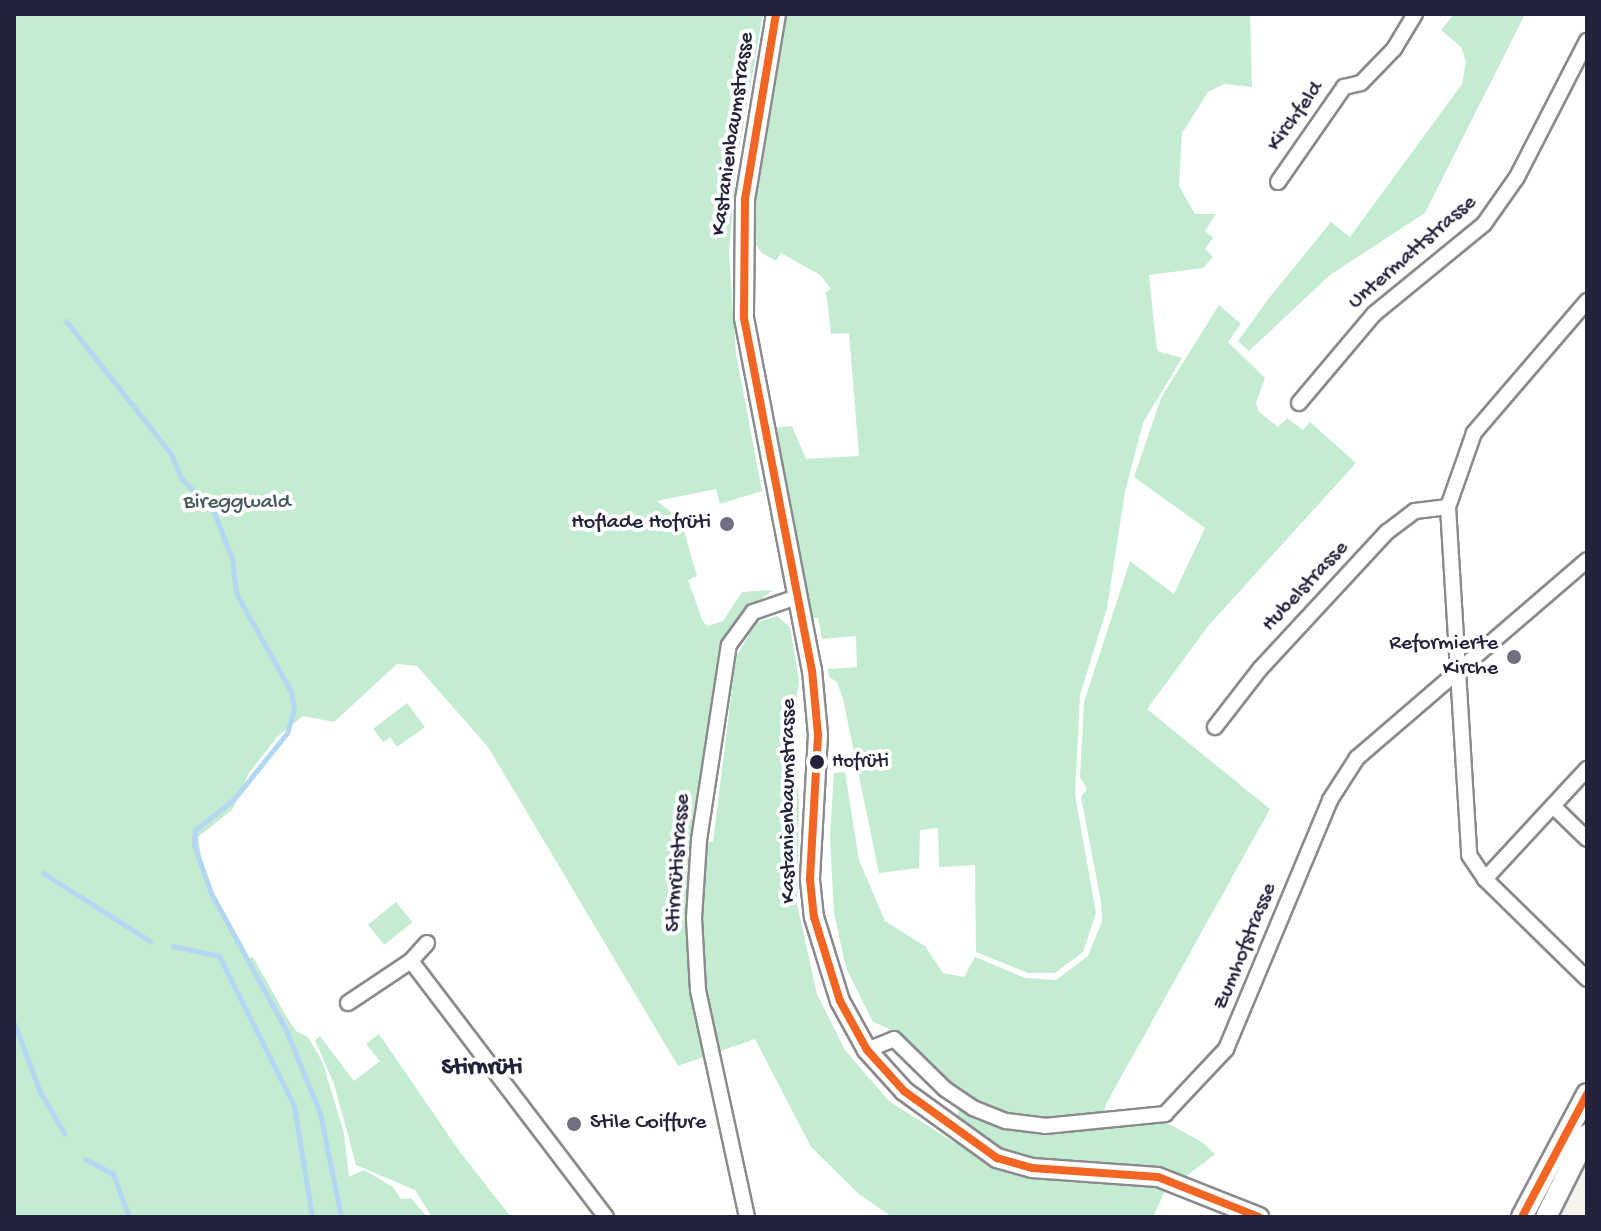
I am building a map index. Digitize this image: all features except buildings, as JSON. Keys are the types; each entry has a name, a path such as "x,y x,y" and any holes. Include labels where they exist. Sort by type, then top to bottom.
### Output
{"main road":[{"path":"1522,1217 1587,1094"},
{"path":"1546,1217 1587,1135"}],"street":[{"name":"Kastanienbaumstrasse","path":"776,14 745,199 741,263 751,368 797,597 817,715 810,880 814,917 840,1001 867,1050 934,1116 997,1158 1032,1168 1158,1177 1259,1217"},
{"name":"Kirchfeld","path":"1278,182 1344,87 1361,83 1394,49 1415,14"},
{"name":"Untermattstrasse","path":"1299,403 1374,314 1484,224 1517,177 1587,41"},
{"path":"1587,301 1474,433 1448,507 1466,846 1485,879 1587,979"},
{"name":"Hubelstrasse","path":"1215,727 1260,669 1387,532 1415,511 1448,507"},
{"name":"Zumhofstrasse","path":"867,1050 894,1039 945,1089 973,1108 1006,1121 1045,1126 1165,1114 1226,1049 1330,800 1350,767 1455,672 1587,560"},
{"name":"Stirnrütistrasse","path":"747,1217 698,990 694,918 699,840 729,645 753,612 797,597"},
{"path":"1485,879 1587,769"},
{"path":"1553,806 1587,839"},
{"path":"348,1003 411,961 427,943"},
{"path":"411,961 606,1217"}],"shaded area":[{"path":"1587,1151 1587,1217 1546,1217"}],"green space":[{"name":"Bireggwald","path":"14,14 763,14 736,167 729,253 736,354 762,491 720,504 716,489 657,501 681,520 697,576 688,580 703,622 708,626 723,621 742,592 773,590 737,618 719,650 695,840 713,842 736,657 756,623 777,616 790,627 799,680 791,742 799,798 797,904 817,994 845,1050 889,1101 955,1143 959,1105 1027,1133 1167,1123 1202,1142 1215,1154 1164,1193 1153,1217 892,1217 859,1194 811,1147 755,1039 678,1066 488,747 417,666 397,664 334,722 303,716 277,737 249,773 232,810 198,837 204,875 246,960 253,957 286,1016 296,1031 308,1037 323,1063 344,1133 349,1177 363,1170 371,1174 393,1187 401,1199 411,1198 427,1217 14,1217"},
{"path":"785,14 1250,14 1252,87 1224,84 1208,92 1182,133 1179,186 1195,214 1216,214 1205,231 1213,238 1205,249 1213,257 1203,268 1149,275 1157,351 1182,358 1143,423 1125,492 1107,608 1080,695 1075,795 1096,913 1083,952 1055,973 1028,973 976,952 975,865 939,867 938,828 920,830 919,868 879,873 843,699 837,682 829,677 828,669 857,667 856,636 822,639 818,618 813,618 773,428 792,426 806,459 859,456 849,333 831,334 826,292 831,289 820,275 781,253 776,261 762,253 753,241 756,189"},
{"path":"1454,14 1525,14 1425,213 1330,275 1249,351 1238,341 1269,298 1331,222 1350,237 1462,84 1466,62 1461,47 1441,30"},
{"path":"1219,305 1241,324 1228,342 1265,378 1256,403 1259,412 1278,427 1287,418 1303,430 1310,422 1356,463 1209,625 1147,709 1270,809 1105,1106 1104,1118 1016,1117 985,1107 936,1074 895,1031 873,1022 846,968 834,913 830,837 834,773 845,772 859,860 885,921 925,946 943,973 964,977 975,957 1025,978 1056,980 1088,956 1102,921 1081,797 1087,789 1080,777 1084,702 1130,561 1174,594 1205,528 1134,477 1161,398"},
{"path":"407,703 425,727 397,747 390,737 383,742 373,729"},
{"path":"396,902 412,922 384,945 368,925"},
{"path":"379,1034 460,1152 511,1217 432,1217 415,1190 356,1165 334,1084 315,1040 320,1036 354,1081 380,1061 366,1044"}],"waterway":[{"path":"66,321 171,454 181,478 214,512 232,559 236,593 291,692 294,709 287,733 234,799 195,830 194,845 211,893 285,1028 320,1113 341,1217"},
{"path":"43,873 150,941"},
{"path":"173,946 219,956 294,1106 312,1217"},
{"path":"14,1023 40,1092 64,1133"},
{"path":"85,1159 113,1174 129,1217"}],"transit line":[{"path":"776,14 745,199 744,318 812,670 818,735 810,880 814,917 840,1001 867,1050 904,1091 997,1158 1032,1168 1158,1177 1259,1217"},
{"path":"1522,1217 1587,1094"}],"place":[{"name":"Hoflade Hofrüti","path":"727,524"},
{"name":"Reformierte Kirche","path":"1514,657"},
{"name":"Hofrüti","path":"817,762"},
{"name":"Stile Coiffure","path":"574,1124"}],"district":[{"name":"Stirnrüti","path":"482,1069"}]}
